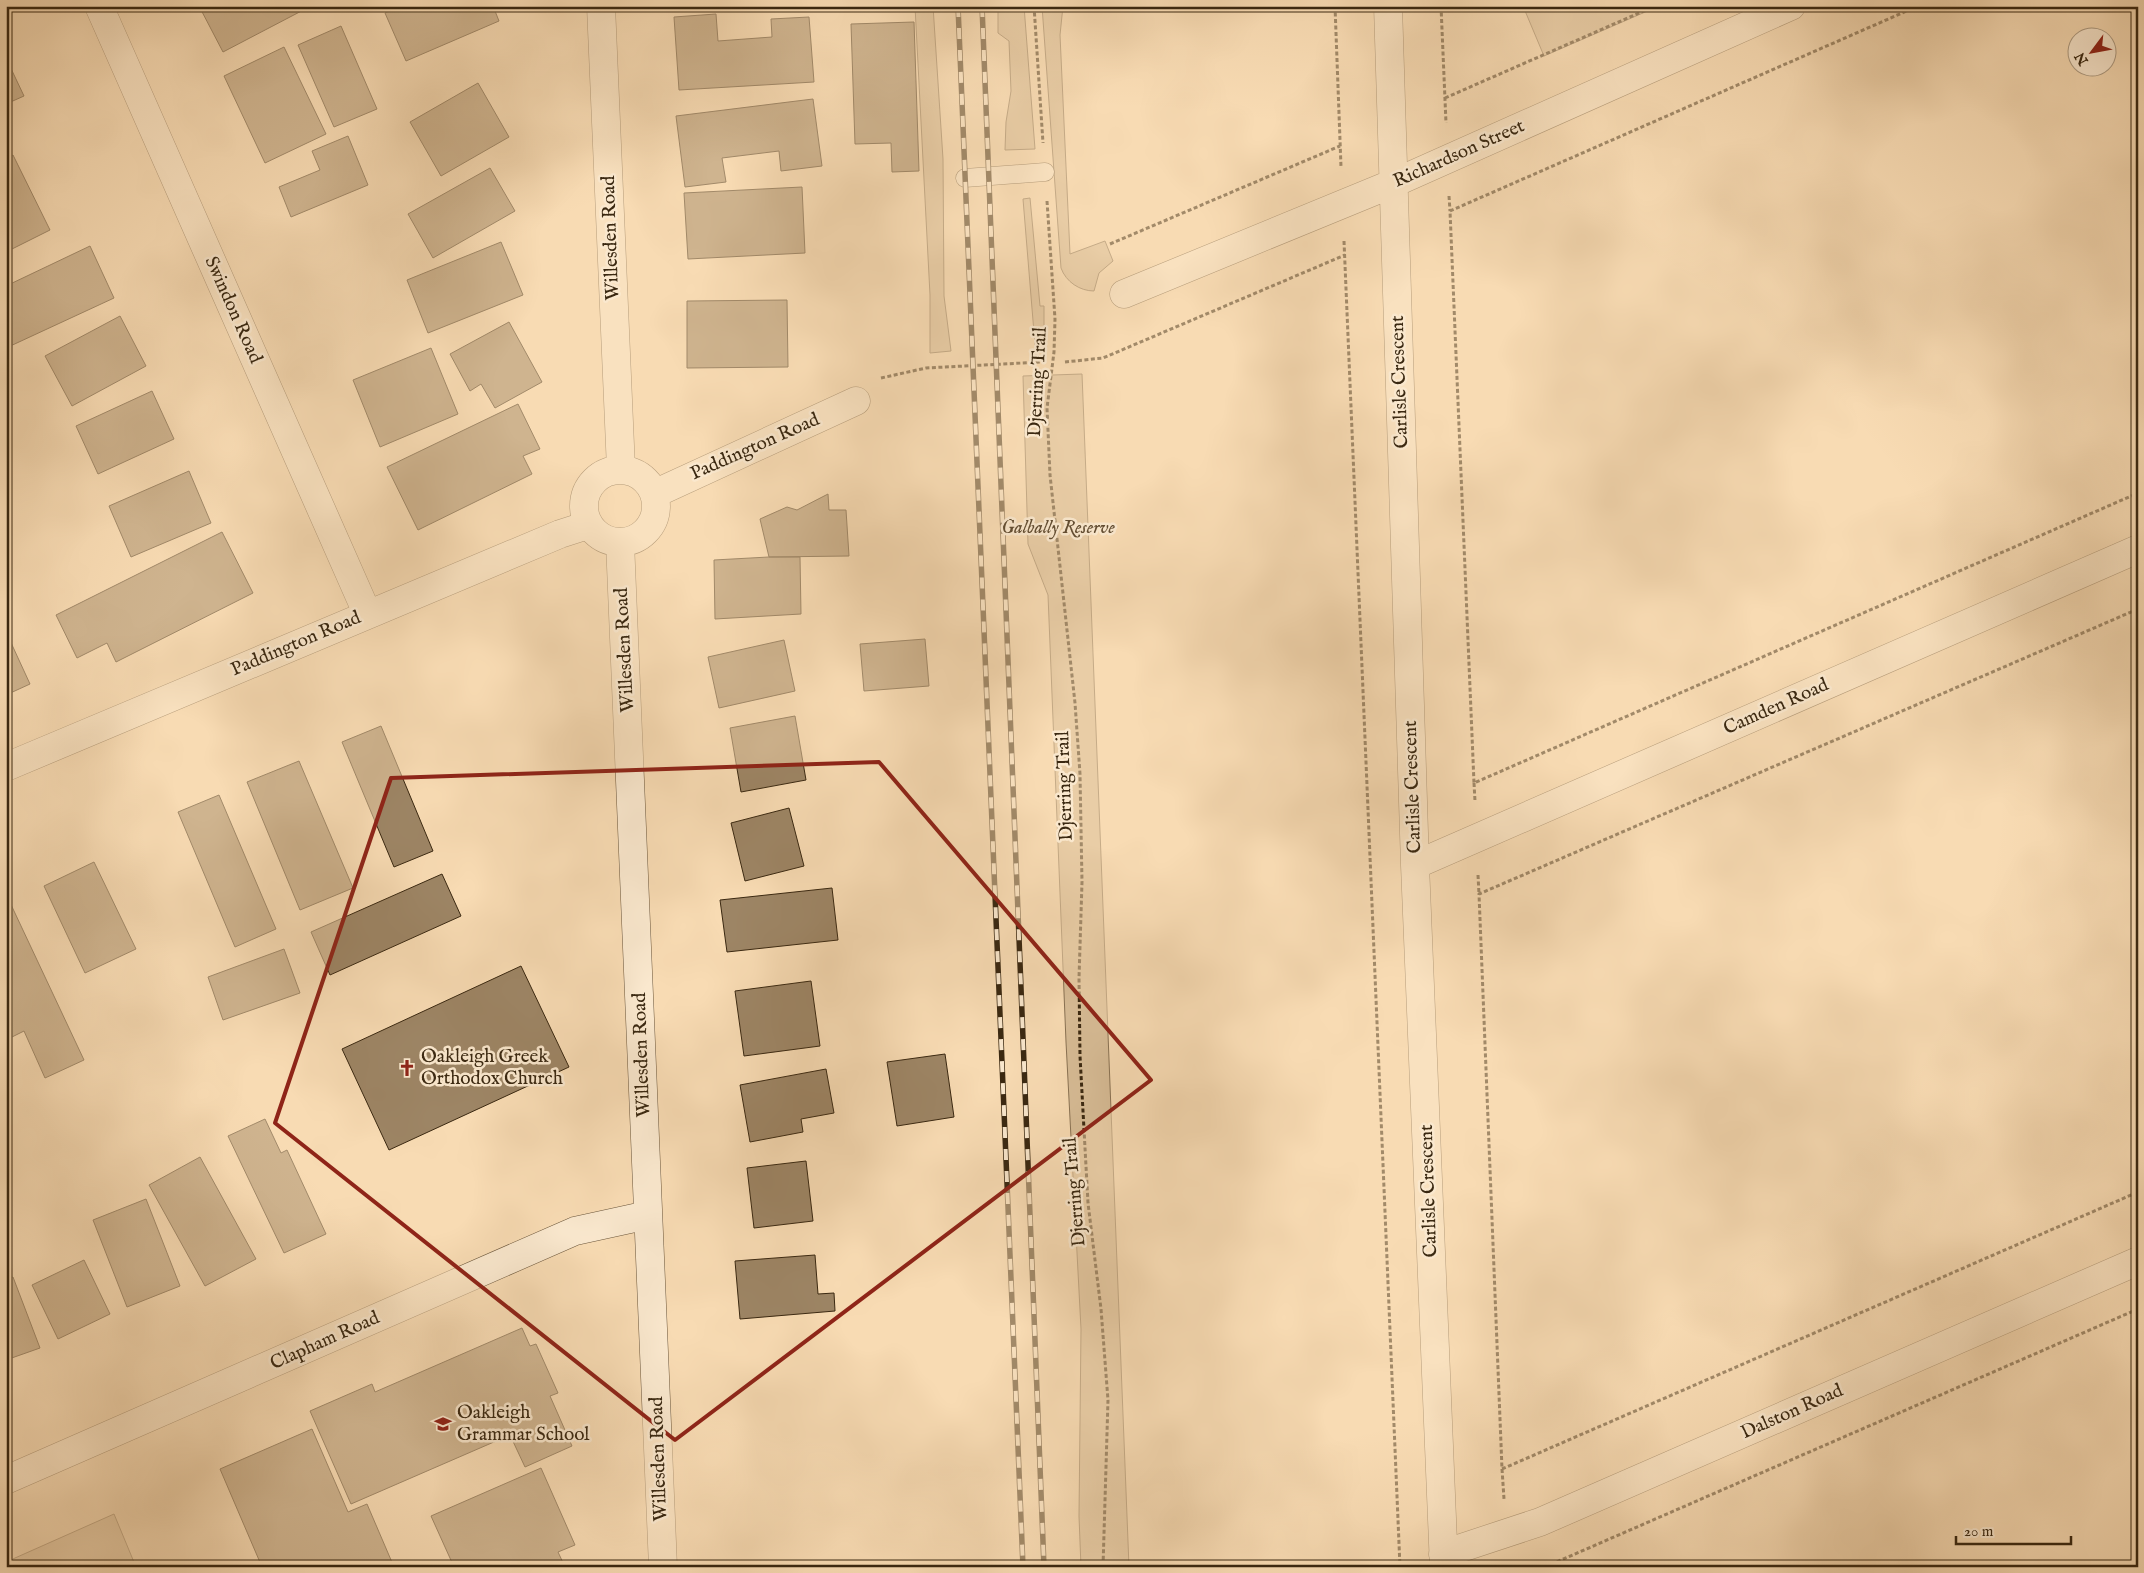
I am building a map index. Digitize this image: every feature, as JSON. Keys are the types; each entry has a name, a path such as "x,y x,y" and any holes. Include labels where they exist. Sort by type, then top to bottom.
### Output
{"street":[{"name":"Swindon Road","path":"99,6 367,613"},
{"name":"Willesden Road","path":"601,6 621,469"},
{"name":"Carlisle Crescent","path":"1388,6 1416,864 1444,1560"},
{"name":"Richardson Street","path":"1124,294 1394,182 1791,6"},
{"name":"Paddington Road","path":"654,494 856,401"},
{"path":"621,469 641,477 654,494 656,509 648,530 634,540 620,542 607,540 588,525 583,512 584,498 594,481 610,471 621,469"},
{"name":"Paddington Road","path":"6,767 367,613 560,534 588,525"},
{"name":"Willesden Road","path":"620,542 664,1567"},
{"name":"Camden Road","path":"1416,864 2138,550"},
{"name":"Clapham Road","path":"6,1480 575,1231 648,1215"},
{"name":"Dalston Road","path":"1444,1560 1540,1522 2138,1261"}],"lane":[{"path":"964,178 1045,172"}],"path":[{"name":"Djerring Trail","path":"1034,6 1055,319 1054,352 1047,408 1050,475 1075,704 1080,774 1082,882 1079,978 1088,1203 1101,1309 1108,1400 1103,1567"},
{"path":"1335,6 1400,1567"},
{"path":"1441,6 1445,98 1655,6"},
{"path":"1918,6 1450,211 1474,783 2138,493"},
{"path":"1110,244 1340,146"},
{"path":"1065,362 1103,358 1345,255"},
{"path":"856,401 877,378 926,368 1042,362"},
{"path":"2138,609 1479,894 1502,1469 2138,1192"},
{"path":"1545,1567 2138,1309"}],"highlighted area":[{"path":"879,762 1151,1080 675,1440 275,1123 391,778"}],"green space":[{"path":"915,6 933,6 943,159 944,296 951,351 930,353 930,295"},
{"path":"998,6 1024,6 1035,149 1005,150 1006,122 1011,91 1009,41 998,33"},
{"path":"1042,6 1063,6 1060,35 1070,254 1105,241 1113,261 1099,273 1094,291 1074,285 1066,278 1061,268"},
{"path":"1523,6 1659,6 1544,56"},
{"path":"1030,198 1040,306 1044,306 1044,328 1036,357 1023,199"},
{"name":"Galbally Reserve","path":"1082,374 1129,1567 1081,1567 1079,1516 1081,1329 1066,1042 1048,595 1028,544 1023,376"},
{"path":"114,1514 136,1567 6,1567 6,1562"}],"building":[{"path":"199,6 311,6 223,52"},
{"path":"399,6 493,6 499,21 406,61 385,13"},
{"path":"716,14 718,41 772,37 771,19 809,17 814,82 679,90 674,17"},
{"path":"914,22 919,171 892,172 891,143 855,144 851,24"},
{"path":"341,26 377,109 334,127 298,45"},
{"path":"284,47 326,134 265,163 224,76"},
{"path":"6,58 24,96 6,104"},
{"path":"478,83 509,137 441,176 410,122"},
{"path":"813,99 822,166 781,171 779,151 722,158 726,182 685,187 676,116"},
{"path":"348,136 368,185 291,217 279,187 320,170 312,151"},
{"path":"13,155 50,230 6,252 6,159"},
{"path":"490,168 515,211 433,258 408,214"},
{"path":"802,187 805,253 688,259 684,193"},
{"path":"501,242 523,295 428,333 407,280"},
{"path":"90,246 114,298 6,348 6,286"},
{"path":"787,300 788,367 687,368 687,301"},
{"path":"120,316 146,366 72,406 45,356"},
{"path":"509,322 542,382 495,408 481,384 470,391 450,354"},
{"path":"431,348 458,414 380,447 353,380"},
{"path":"152,391 174,439 98,474 76,426"},
{"path":"518,404 540,449 523,456 532,474 418,530 387,467"},
{"path":"189,471 211,523 131,557 109,506"},
{"path":"828,494 829,510 846,510 849,556 769,557 760,519 787,507 797,510"},
{"path":"222,532 253,593 116,662 107,643 77,658 56,615"},
{"path":"800,557 801,614 715,619 714,560"},
{"path":"6,635 30,684 6,695"},
{"path":"925,639 929,686 864,691 860,644"},
{"path":"784,640 795,691 719,708 708,657"},
{"path":"795,716 806,780 741,792 730,728"},
{"path":"381,726 433,851 394,867 342,742"},
{"path":"299,761 353,888 300,910 247,782"},
{"path":"219,795 276,929 235,947 178,812"},
{"path":"789,808 804,866 745,881 731,823"},
{"path":"94,862 136,949 85,973 44,886"},
{"path":"442,874 461,916 330,975 311,932"},
{"path":"832,888 838,940 727,952 720,900"},
{"path":"6,894 84,1060 45,1078 24,1031 6,1040"},
{"path":"284,949 300,993 223,1020 208,977"},
{"path":"521,966 569,1067 389,1150 342,1049"},
{"path":"811,981 820,1046 744,1056 735,991"},
{"path":"945,1054 954,1117 897,1126 887,1062"},
{"path":"826,1069 834,1113 801,1119 803,1132 750,1142 740,1085"},
{"path":"265,1119 281,1153 287,1150 326,1234 284,1253 228,1136"},
{"path":"200,1157 256,1259 205,1286 149,1185"},
{"path":"806,1161 813,1221 754,1228 747,1168"},
{"path":"146,1199 180,1286 127,1307 93,1220"},
{"path":"815,1255 818,1294 834,1293 835,1311 740,1319 735,1261"},
{"path":"84,1260 110,1314 58,1339 32,1285"},
{"path":"13,1277 40,1348 6,1360 6,1279"},
{"path":"522,1328 530,1346 536,1344 558,1393 550,1396 572,1446 525,1467 510,1435 351,1504 310,1411 372,1384 375,1392"},
{"path":"312,1429 348,1512 367,1504 394,1567 262,1567 220,1469"},
{"path":"541,1468 575,1545 558,1552 565,1567 454,1567 431,1516"}],"railway":[{"path":"958,6 1023,1567"},
{"path":"982,6 1044,1567"}],"place":[{"name":"Oakleigh Greek Orthodox Church","path":"407,1068"},
{"name":"Oakleigh Grammar School","path":"443,1424"}]}
